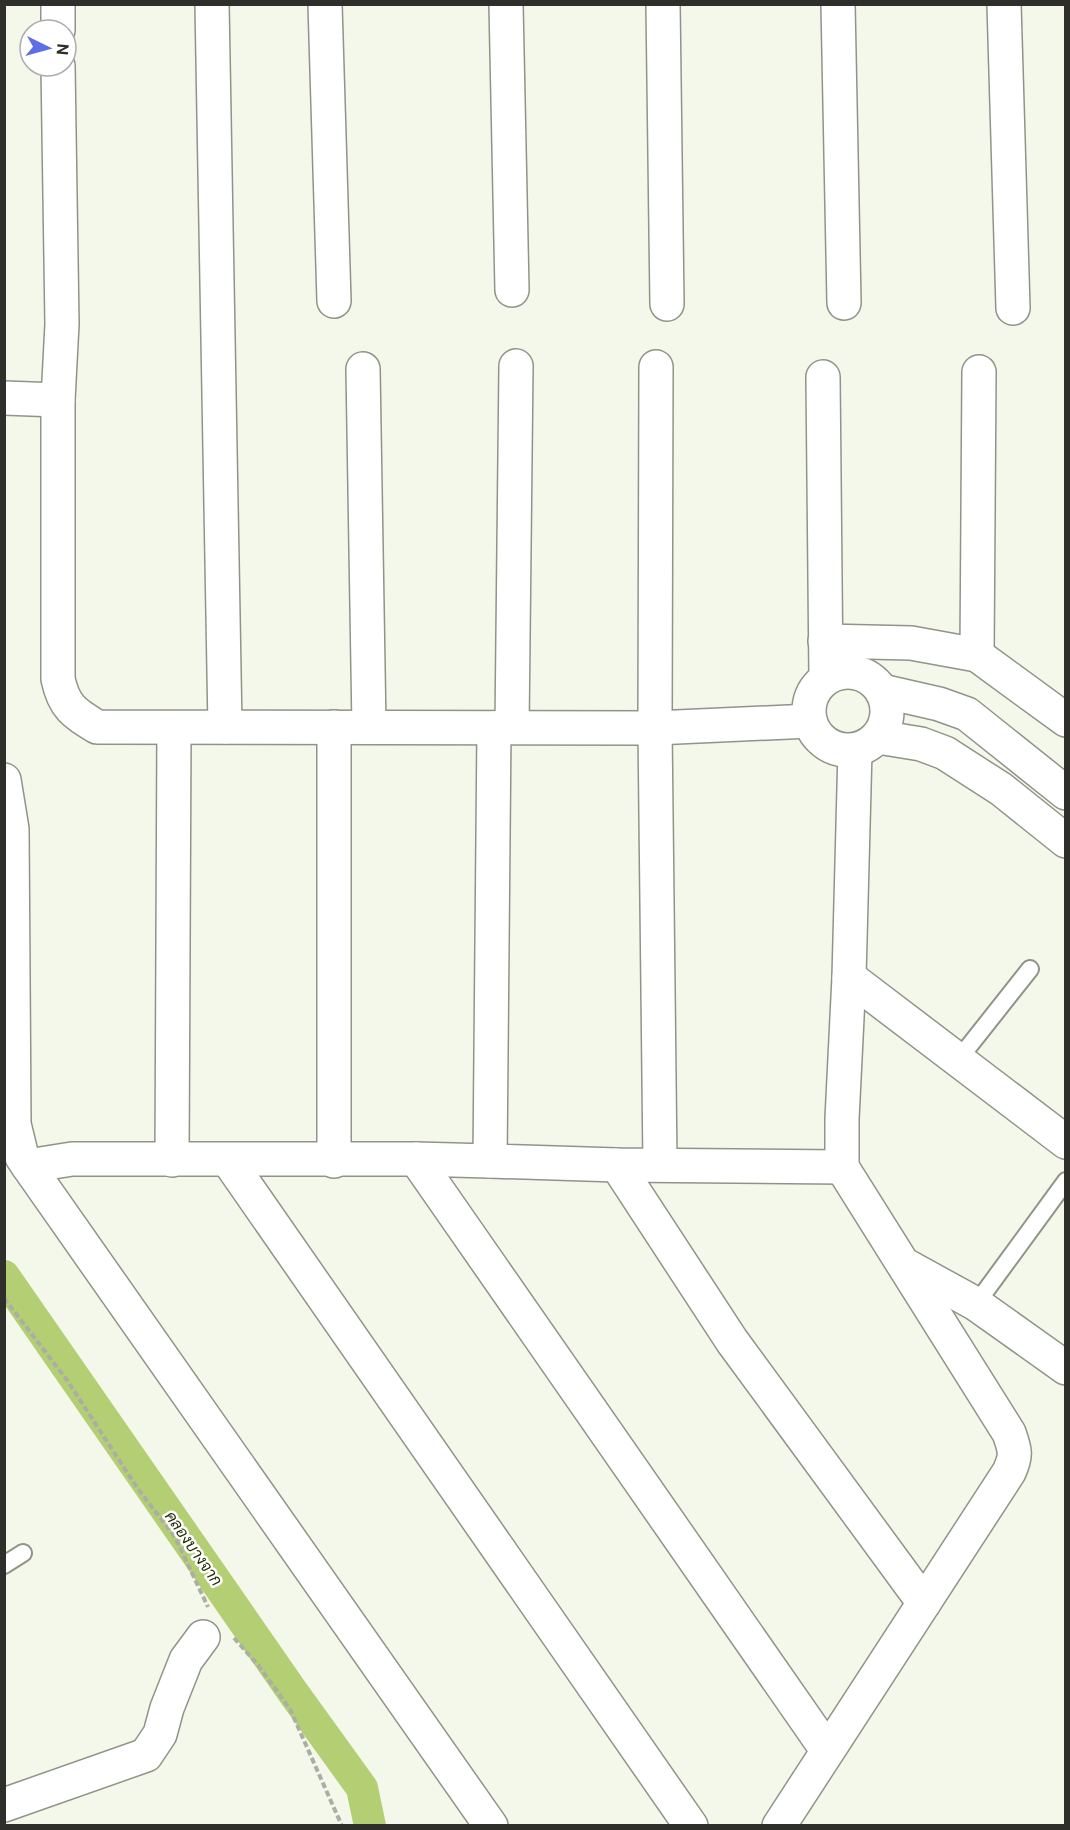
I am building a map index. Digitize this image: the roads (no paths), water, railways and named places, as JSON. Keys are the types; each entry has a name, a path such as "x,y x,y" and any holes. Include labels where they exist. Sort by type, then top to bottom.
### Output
{"street":[{"path":"212,4 225,727"},
{"path":"325,4 334,302"},
{"path":"506,4 512,290"},
{"path":"663,4 667,304"},
{"path":"838,4 844,303"},
{"path":"1004,4 1013,308"},
{"path":"58,78 62,324 58,400 58,679 62,697 69,708 97,728 655,728 810,721"},
{"path":"490,1161 516,366"},
{"path":"656,367 655,728 660,1164"},
{"path":"363,369 369,727"},
{"path":"976,655 978,372"},
{"path":"824,377 826,678"},
{"path":"4,398 58,400"},
{"path":"825,641 911,643 976,655 1065,720"},
{"path":"779,1826 1009,1472 1015,1458 1009,1433 842,1167 849,977 866,743 884,726 887,715 882,692 872,680 857,673 841,673 826,678 811,697 808,709 810,721 822,741 832,748 843,751 866,743 921,744 945,753 1001,789 1065,841"},
{"path":"882,692 939,704 967,714 1065,793"},
{"path":"334,727 334,1161"},
{"path":"172,1160 174,728"},
{"path":"1001,789 1023,759"},
{"path":"4,780 12,829 14,1124 22,1157 491,1826"},
{"path":"849,977 1065,1142"},
{"path":"28,1166 72,1159 334,1161 416,1159 617,1165 842,1167"},
{"path":"416,1159 828,1750"},
{"path":"228,1160 691,1826"},
{"path":"617,1165 732,1341 924,1603"},
{"path":"903,1264 976,1304 1065,1368"},
{"path":"4,1805 146,1755 160,1734 167,1708 186,1660 216,1628"}],"lane":[{"path":"958,1060 1030,969"},
{"path":"976,1304 1065,1181"},
{"path":"4,1564 23,1553"}],"waterway":[{"name":"คลองบางจาก","path":"4,1276 362,1788 370,1826"}]}
